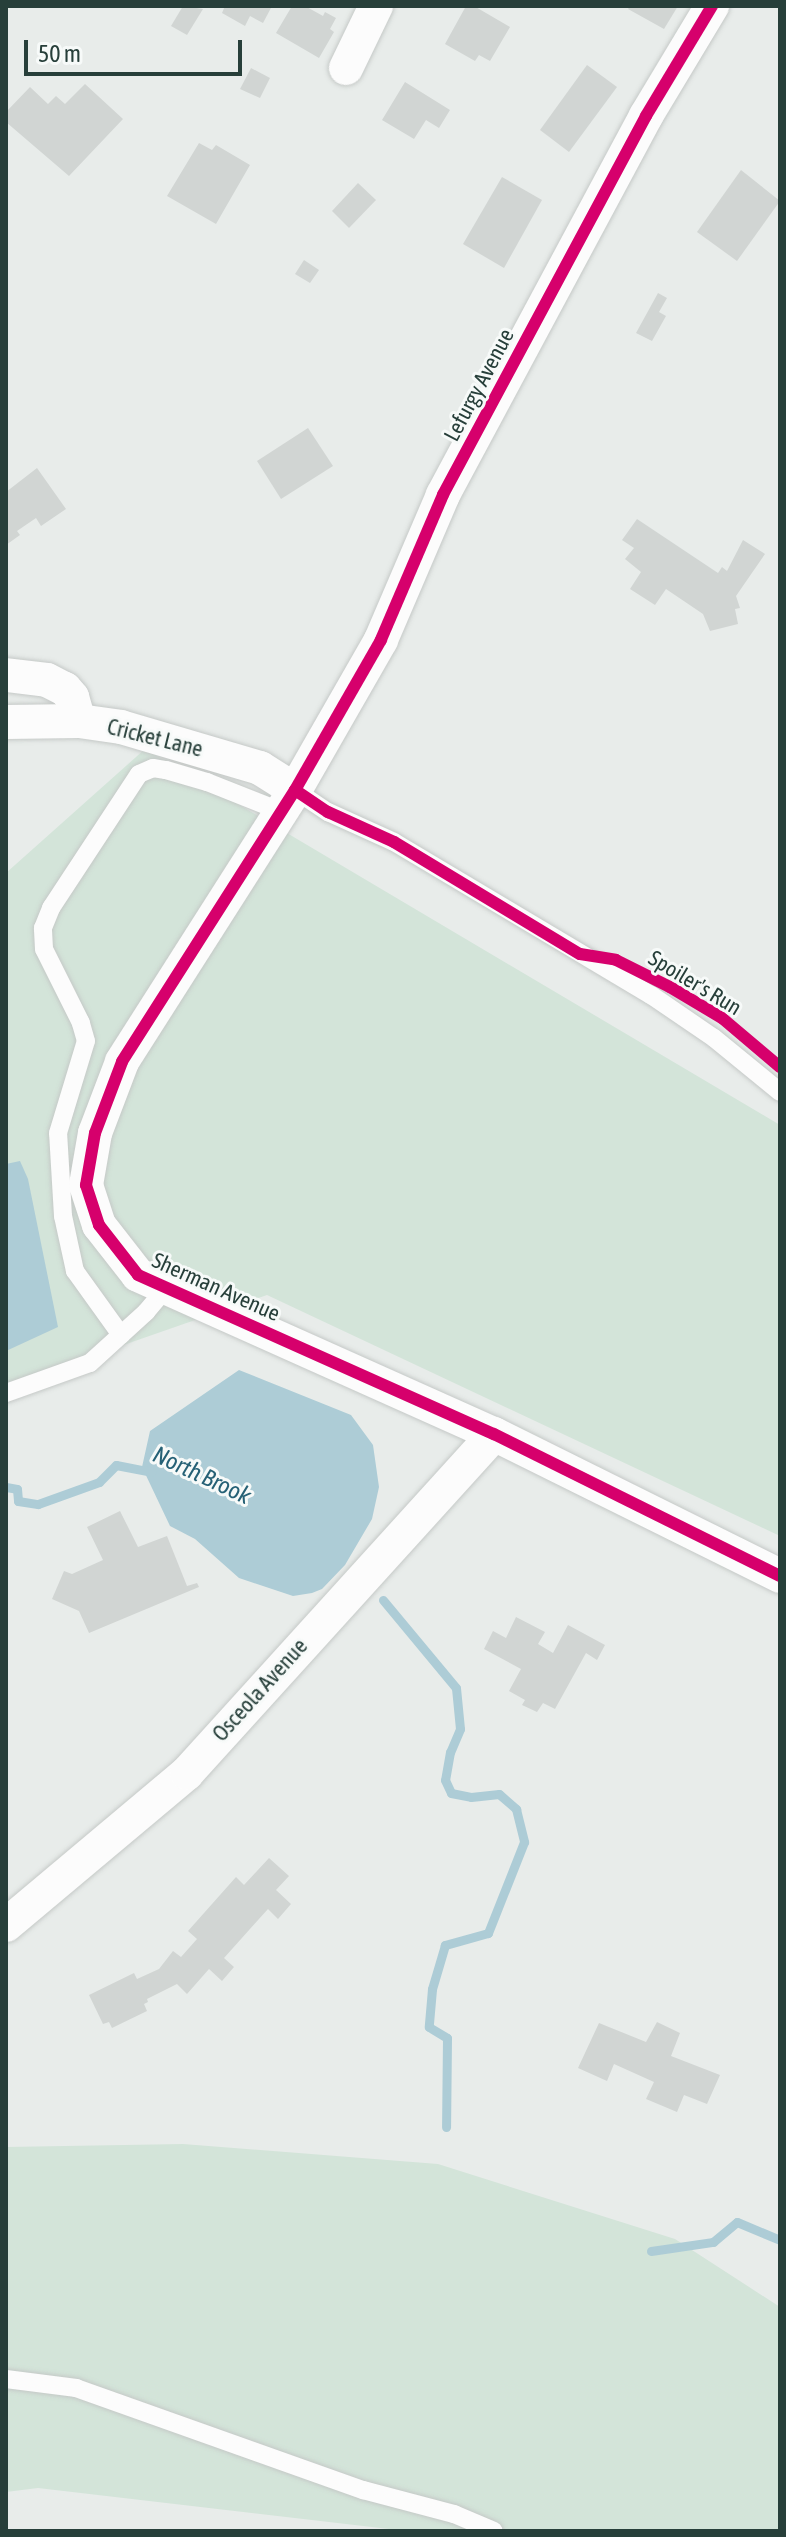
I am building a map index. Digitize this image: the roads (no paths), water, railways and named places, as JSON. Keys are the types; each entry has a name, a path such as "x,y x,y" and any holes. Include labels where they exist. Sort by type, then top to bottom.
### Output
{"street":[{"path":"346,68 376,6"},
{"name":"Lefurgy Avenue","path":"288,800 381,640 443,495 646,116 712,6"},
{"path":"6,675 47,680 65,689 72,697 79,721"},
{"name":"Cricket Lane","path":"6,722 79,721 121,727 205,749 260,768 288,800"},
{"name":"Sherman Avenue","path":"288,800 122,1062 95,1133 86,1185 99,1225 138,1275 494,1434 780,1576"},
{"name":"Osceola Avenue","path":"6,1925 187,1773 494,1434"}],"lane":[{"path":"121,1335 75,1271 63,1216 58,1133 86,1041 81,1023 44,949 43,928 67,882 139,774 153,768 328,812 394,842 651,995 714,1038 780,1092"},
{"path":"6,1393 90,1363 167,1287"},
{"path":"6,2379 76,2388 363,2490 454,2514 494,2531"}],"water":[{"path":"20,1161 28,1179 58,1327 6,1351 6,1164"},
{"path":"239,1370 351,1415 373,1445 379,1487 372,1519 345,1565 322,1589 312,1593 293,1596 239,1578 195,1539 170,1526 142,1467 150,1431"}],"waterway":[{"name":"North Brook","path":"6,1487 17,1489 18,1501 38,1504 99,1482 116,1465 151,1472"},
{"name":"North Brook","path":"383,1600 456,1688 460,1729 450,1752 445,1780 451,1793 471,1797 499,1794 516,1809 524,1842 488,1933 445,1945 432,1989 429,2027 447,2038 446,2127"},
{"name":"North Brook","path":"651,2251 713,2242 737,2222 780,2240"}]}
